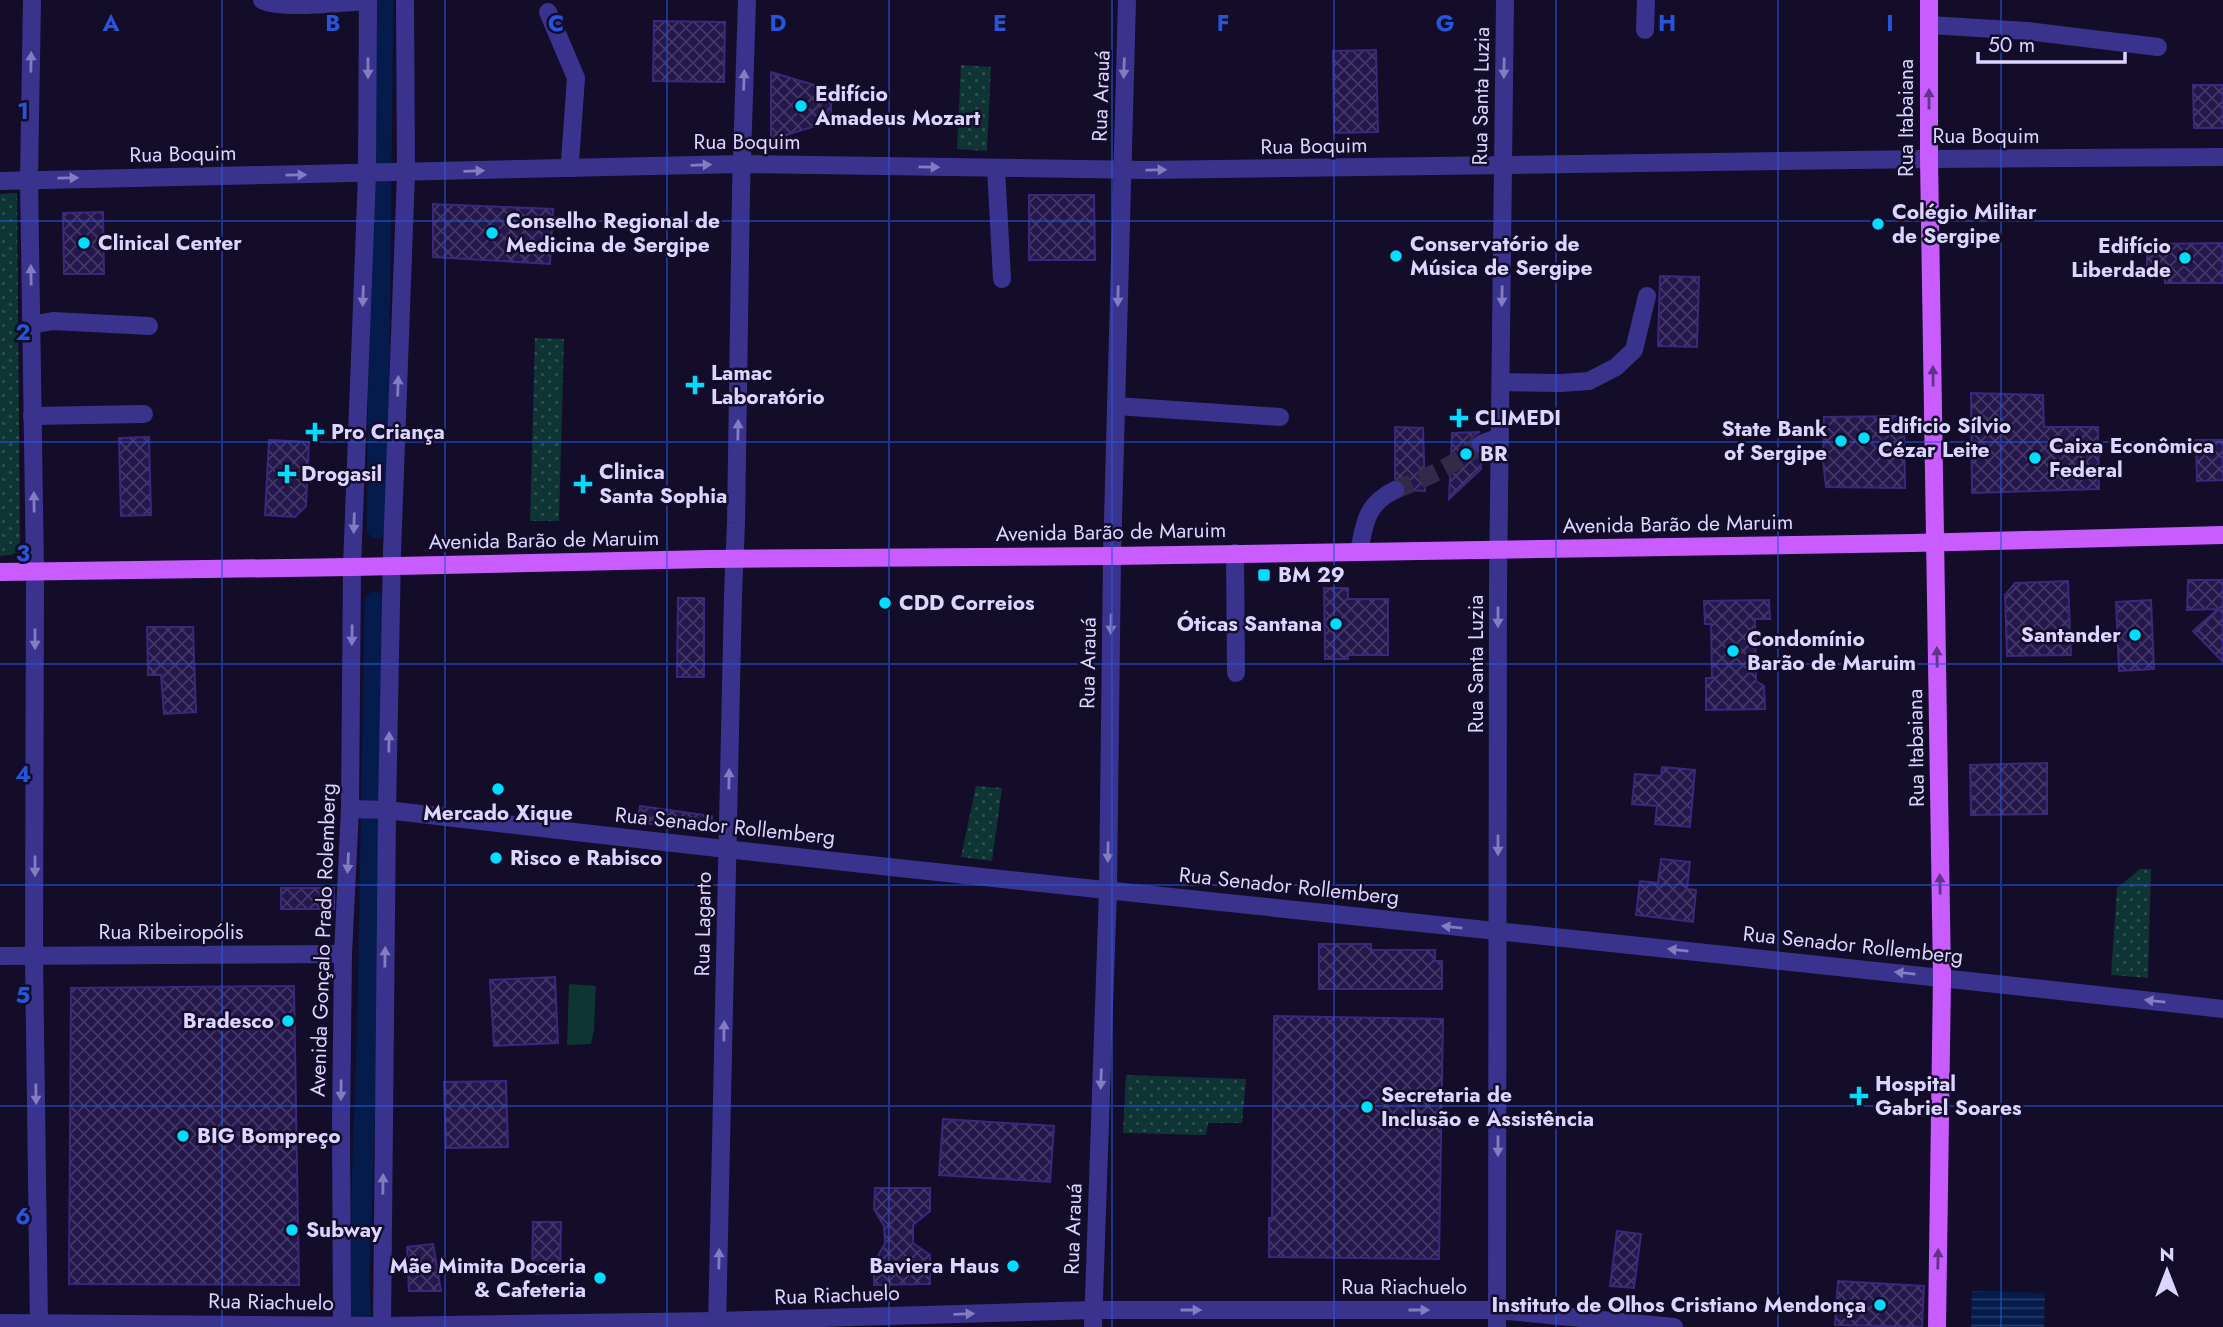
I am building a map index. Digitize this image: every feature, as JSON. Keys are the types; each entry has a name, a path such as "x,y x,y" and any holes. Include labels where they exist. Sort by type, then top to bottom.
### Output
{"main road":[{"name":"Rua Itabaiana","path":"1929,0 1929,159 1942,977 1937,1327"},
{"name":"Avenida Barão de Maruim","path":"0,572 392,559 1112,556 2223,535"}],"street":[{"path":"33,0 29,179 35,571 34,956 39,1325"},
{"path":"262,0 283,4 368,1"},
{"name":"Avenida Gonçalo Prado Rolemberg","path":"345,1326 341,1124 343,954 369,809 392,559 405,0"},
{"name":"Rua Lagarto","path":"717,1324 736,523 741,164 747,0"},
{"name":"Rua Arauá","path":"1093,1319 1108,890 1112,556 1127,0"},
{"name":"Rua Santa Luzia","path":"1497,1318 1499,549 1506,0"},
{"path":"1645,30 1646,0"},
{"name":"Avenida Gonçalo Prado Rolemberg","path":"368,1 372,173 353,560 369,809 378,1326"},
{"path":"548,12 576,78 570,161 573,168"},
{"path":"1929,25 2027,31 2158,47"},
{"name":"Rua Boquim","path":"0,181 741,164 1121,170 2223,157"},
{"path":"996,168 1002,279"},
{"path":"1501,382 1589,381 1616,367 1634,350 1647,296"},
{"path":"31,325 53,321 149,326"},
{"path":"1116,406 1280,417"},
{"path":"32,416 144,414"},
{"path":"1481,444 1500,437"},
{"path":"1359,551 1367,516 1383,496 1395,490"},
{"path":"1235,553 1236,673"},
{"name":"Rua Senador Rollemberg","path":"369,809 728,850 1942,977 2223,1009"},
{"name":"Rua Ribeiropólis","path":"0,956 343,954"},
{"name":"Rua Riachuelo","path":"0,1323 378,1326 1497,1318 1674,1327"}],"green space":[{"path":"961,65 991,67 987,151 957,149"},
{"path":"17,193 20,551 0,556 0,194"},
{"path":"535,338 564,339 559,521 530,521"},
{"path":"976,786 1002,788 992,861 961,857"},
{"path":"2140,869 2151,869 2148,978 2111,975 2117,888"},
{"path":"569,984 596,986 591,1044 567,1045"},
{"path":"1126,1075 1246,1079 1242,1123 1208,1123 1206,1135 1123,1133"}],"water":[{"path":"1972,1291 2045,1293 2044,1327 1971,1327"}],"building":[{"path":"654,21 725,22 724,82 653,81"},
{"path":"1376,50 1378,132 1334,133 1333,51"},
{"name":"Edifício Amadeus Mozart","path":"771,72 831,90 831,121 771,140"},
{"path":"2193,85 2223,85 2223,128 2194,128"},
{"path":"1029,195 1094,195 1095,260 1029,260"},
{"name":"Conselho Regional de Medicina de Sergipe","path":"433,204 553,209 550,264 433,257"},
{"name":"Clinical Center","path":"103,212 104,274 64,274 63,213"},
{"name":"Edifício Liberdade","path":"2223,243 2223,283 2165,283 2165,272 2147,272 2147,244"},
{"path":"1660,276 1699,277 1697,347 1658,346"},
{"name":"Caixa Econômica Federal","path":"1971,393 2043,395 2044,427 2098,427 2099,489 1972,493"},
{"name":"Edificio Sílvio Cézar Leite","path":"1904,416 1905,488 1826,487 1823,461 1824,417"},
{"path":"1395,427 1423,428 1425,491 1406,490 1404,484 1395,479"},
{"path":"1480,432 1473,436 1470,443 1473,452 1481,455 1481,469 1449,499 1452,433"},
{"path":"149,437 151,515 121,516 119,438"},
{"name":"Drogasil","path":"269,440 309,442 306,506 295,517 265,515"},
{"path":"2196,440 2223,440 2223,480 2197,481"},
{"path":"2188,580 2223,580 2223,662 2193,631 2218,609 2187,610"},
{"path":"2068,581 2071,655 2007,656 2005,595 2015,583"},
{"path":"1324,588 1348,588 1348,599 1388,599 1388,655 1348,655 1348,659 1325,659"},
{"path":"678,598 704,598 704,677 677,677"},
{"name":"Condomínio Barão de Maruim","path":"1769,600 1770,619 1755,619 1756,681 1764,686 1765,709 1706,710 1706,678 1712,678 1711,624 1705,624 1704,601"},
{"name":"Santander","path":"2151,600 2154,669 2119,671 2116,602"},
{"path":"147,627 193,627 196,712 164,714 161,675 148,675"},
{"path":"2047,763 2047,814 1971,815 1970,765"},
{"path":"1662,767 1695,770 1690,827 1655,824 1657,806 1632,804 1635,774 1661,776"},
{"path":"640,806 712,816 711,832 637,822"},
{"path":"1661,859 1690,862 1687,889 1696,890 1693,922 1636,915 1640,881 1658,883"},
{"path":"281,888 334,888 334,909 281,909"},
{"path":"1319,944 1371,944 1371,950 1435,950 1435,961 1442,961 1442,989 1319,989"},
{"path":"555,977 558,1043 494,1046 490,980"},
{"name":"BIG Bompreço","path":"294,986 299,1285 69,1284 71,988"},
{"path":"1274,1016 1443,1019 1439,1259 1269,1257 1269,1218 1272,1218"},
{"path":"506,1081 508,1147 446,1148 444,1082"},
{"path":"943,1119 1054,1126 1050,1182 939,1175"},
{"path":"875,1188 930,1188 930,1211 913,1225 913,1243 930,1255 930,1284 874,1285 874,1263 885,1243 884,1226 874,1209"},
{"path":"533,1222 561,1222 560,1274 532,1274"},
{"path":"1617,1231 1641,1234 1634,1288 1610,1286"},
{"path":"433,1244 441,1291 409,1291 407,1247"},
{"name":"Instituto de Olhos Cristiano Mendonça","path":"1838,1281 1924,1286 1922,1327 1835,1325"}],"waterway":[{"path":"377,528 383,0"},
{"path":"361,1327 359,1278 368,1011 375,602"}],"tunnel":[{"path":"1395,490 1440,470 1481,444"}],"place":[{"name":"Edifício Amadeus Mozart","path":"801,106"},
{"name":"Colégio Militar de Sergipe","path":"1878,224"},
{"name":"Conselho Regional de Medicina de Sergipe","path":"492,233"},
{"name":"Clinical Center","path":"84,243"},
{"name":"Conservatório de Música de Sergipe","path":"1396,256"},
{"name":"Edifício Liberdade","path":"2185,258"},
{"name":"Lamac Laboratório","path":"695,385"},
{"name":"CLIMEDI","path":"1459,418"},
{"name":"Pro Criança","path":"315,432"},
{"name":"Edificio Sílvio Cézar Leite","path":"1864,438"},
{"name":"State Bank of Sergipe","path":"1841,441"},
{"name":"BR","path":"1466,454"},
{"name":"Caixa Econômica Federal","path":"2035,458"},
{"name":"Drogasil","path":"287,474"},
{"name":"Clinica Santa Sophia","path":"583,484"},
{"name":"BM 29","path":"1264,575"},
{"name":"CDD Correios","path":"885,603"},
{"name":"Óticas Santana","path":"1336,624"},
{"name":"Santander","path":"2135,635"},
{"name":"Condomínio Barão de Maruim","path":"1733,651"},
{"name":"Mercado Xique","path":"498,789"},
{"name":"Risco e Rabisco","path":"496,858"},
{"name":"Bradesco","path":"288,1021"},
{"name":"Hospital Gabriel Soares","path":"1859,1096"},
{"name":"Secretaria de Inclusão e Assistência","path":"1367,1107"},
{"name":"BIG Bompreço","path":"183,1136"},
{"name":"Subway","path":"292,1230"},
{"name":"Baviera Haus","path":"1013,1266"},
{"name":"Mãe Mimita Doceria & Cafeteria","path":"600,1278"},
{"name":"Instituto de Olhos Cristiano Mendonça","path":"1880,1305"}]}
